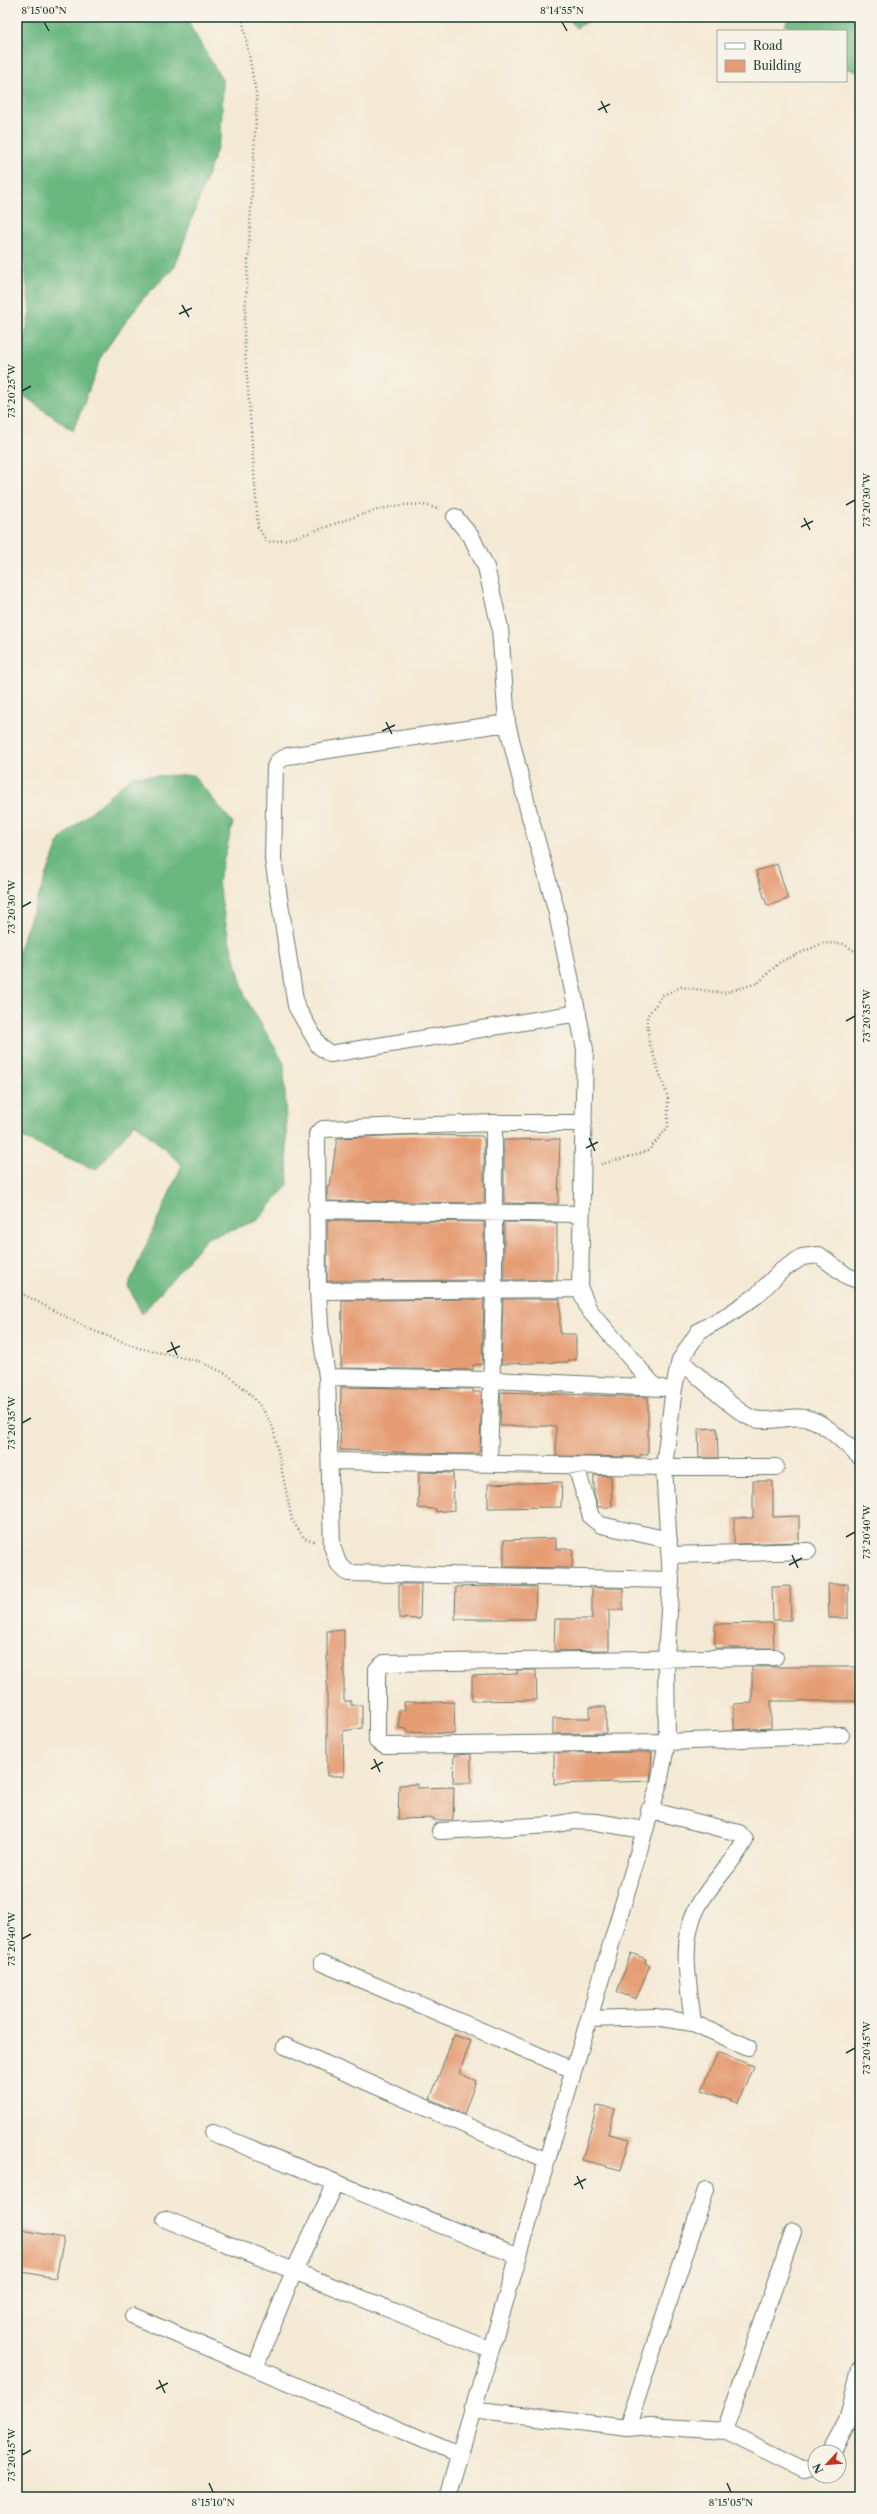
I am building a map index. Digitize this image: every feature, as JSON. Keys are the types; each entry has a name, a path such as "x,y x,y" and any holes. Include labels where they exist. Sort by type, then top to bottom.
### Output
{"street":[{"path":"455,517 472,538 486,567 500,628 507,722 530,817 556,909 585,1049 580,1289 589,1310 656,1388"},
{"path":"507,722 288,756 278,761 275,767 273,859 296,1006 319,1046 330,1054 578,1013"},
{"path":"584,1123 494,1123 323,1129 317,1134 316,1210 318,1291 320,1326 328,1377 332,1546 338,1564 348,1573 671,1580"},
{"path":"489,1464 494,1289 494,1123"},
{"path":"316,1210 581,1214"},
{"path":"447,2497 589,2019 658,1782 667,1742 666,1657 671,1580 664,1467 674,1388 680,1360 699,1331 728,1315 756,1296 781,1270 802,1257 818,1255 847,1276 860,1281"},
{"path":"318,1291 580,1289"},
{"path":"680,1360 728,1401 753,1419 779,1421 805,1418 819,1423 860,1457"},
{"path":"328,1377 492,1380 674,1388"},
{"path":"330,1462 664,1467 776,1467"},
{"path":"576,1466 591,1517 601,1525 670,1547 808,1551"},
{"path":"775,1657 666,1657 384,1663 377,1669 376,1741 385,1746 667,1742 841,1735"},
{"path":"649,1810 739,1833 745,1840 738,1853 697,1908 687,1938 693,2022"},
{"path":"440,1831 553,1825 574,1821 596,1822 644,1830"},
{"path":"322,1963 573,2070"},
{"path":"589,2019 655,2017 693,2022 748,2047"},
{"path":"284,2046 547,2161"},
{"path":"213,2133 518,2256"},
{"path":"255,2368 294,2271 336,2183"},
{"path":"627,2428 706,2190"},
{"path":"165,2219 490,2350"},
{"path":"725,2431 793,2232"},
{"path":"133,2316 459,2455"},
{"path":"835,2444 847,2422 860,2368"},
{"path":"472,2409 627,2428 651,2426 725,2431 804,2470 807,2469"}],"path":[{"path":"242,17 257,99 244,335 258,527 267,542 282,542 357,515 404,505 431,506 455,517"},
{"path":"583,1168 636,1156 649,1150 668,1127 668,1098 649,1042 647,1016 663,995 681,987 724,993 758,983 780,962 823,943 844,944 860,954"},
{"path":"17,1291 89,1329 139,1348 198,1361 227,1374 262,1408 273,1427 292,1520 304,1538 332,1546"}],"green space":[{"path":"17,17 191,17 189,24 223,81 221,137 175,267 142,300 103,353 73,431 17,391 17,379 30,311 17,209"},
{"path":"568,17 596,17 576,28"},
{"path":"789,17 860,17 860,73 847,68 847,30 792,30 785,25"},
{"path":"193,775 233,823 218,882 228,935 246,999 284,1063 288,1185 257,1221 207,1238 142,1314 128,1286 182,1165 135,1123 96,1170 18,1136 17,954 60,839 132,776"}],"building":[{"path":"777,864 788,899 767,906 756,871"},
{"path":"409,1135 482,1136 484,1139 484,1203 327,1201 327,1186 330,1186 337,1138"},
{"path":"560,1139 558,1204 504,1203 504,1140"},
{"path":"327,1220 484,1222 484,1280 327,1281"},
{"path":"504,1222 557,1223 557,1280 504,1280"},
{"path":"484,1299 482,1364 473,1365 473,1370 341,1368 342,1300"},
{"path":"503,1299 560,1299 560,1334 576,1334 576,1360 568,1360 568,1362 501,1364"},
{"path":"341,1387 473,1389 473,1392 482,1392 480,1450 478,1454 453,1454 340,1450"},
{"path":"501,1392 648,1397 648,1454 640,1455 640,1457 556,1456 556,1426 500,1426"},
{"path":"717,1428 718,1458 699,1458 698,1429"},
{"path":"419,1472 453,1473 454,1510 436,1512 436,1509 418,1508"},
{"path":"594,1475 611,1476 612,1507 598,1507 594,1494"},
{"path":"753,1481 773,1481 773,1517 799,1516 799,1542 734,1544 734,1518 753,1518"},
{"path":"562,1482 561,1507 488,1508 488,1484"},
{"path":"556,1538 556,1549 573,1549 572,1568 504,1567 504,1540"},
{"path":"399,1584 421,1584 420,1619 399,1618"},
{"path":"828,1584 848,1584 848,1618 829,1618"},
{"path":"790,1586 791,1620 773,1620 772,1587"},
{"path":"456,1587 536,1587 535,1619 455,1619"},
{"path":"592,1588 623,1588 623,1610 609,1610 609,1650 554,1651 555,1619 592,1619"},
{"path":"773,1623 774,1648 715,1648 715,1624"},
{"path":"344,1630 344,1701 351,1701 351,1705 362,1705 362,1728 343,1731 344,1776 327,1776 327,1631"},
{"path":"752,1667 860,1667 860,1701 771,1701 771,1728 734,1730 734,1704 752,1703"},
{"path":"517,1670 536,1670 537,1700 472,1701 472,1676 517,1674"},
{"path":"404,1702 454,1702 455,1734 407,1732 407,1729 399,1728 399,1710 405,1710"},
{"path":"590,1707 606,1707 606,1733 553,1734 553,1718 590,1718"},
{"path":"652,1752 650,1781 554,1784 554,1753"},
{"path":"471,1754 471,1783 453,1783 454,1755"},
{"path":"417,1784 417,1788 454,1787 453,1820 433,1820 434,1818 398,1819 399,1785"},
{"path":"631,1953 646,1959 645,1963 650,1965 636,1999 617,1992"},
{"path":"454,2035 471,2041 459,2073 476,2081 464,2114 430,2099"},
{"path":"718,2052 753,2066 738,2103 702,2090"},
{"path":"597,2106 615,2109 608,2134 630,2139 621,2170 582,2160"},
{"path":"17,2229 64,2238 56,2278 17,2271"}]}
